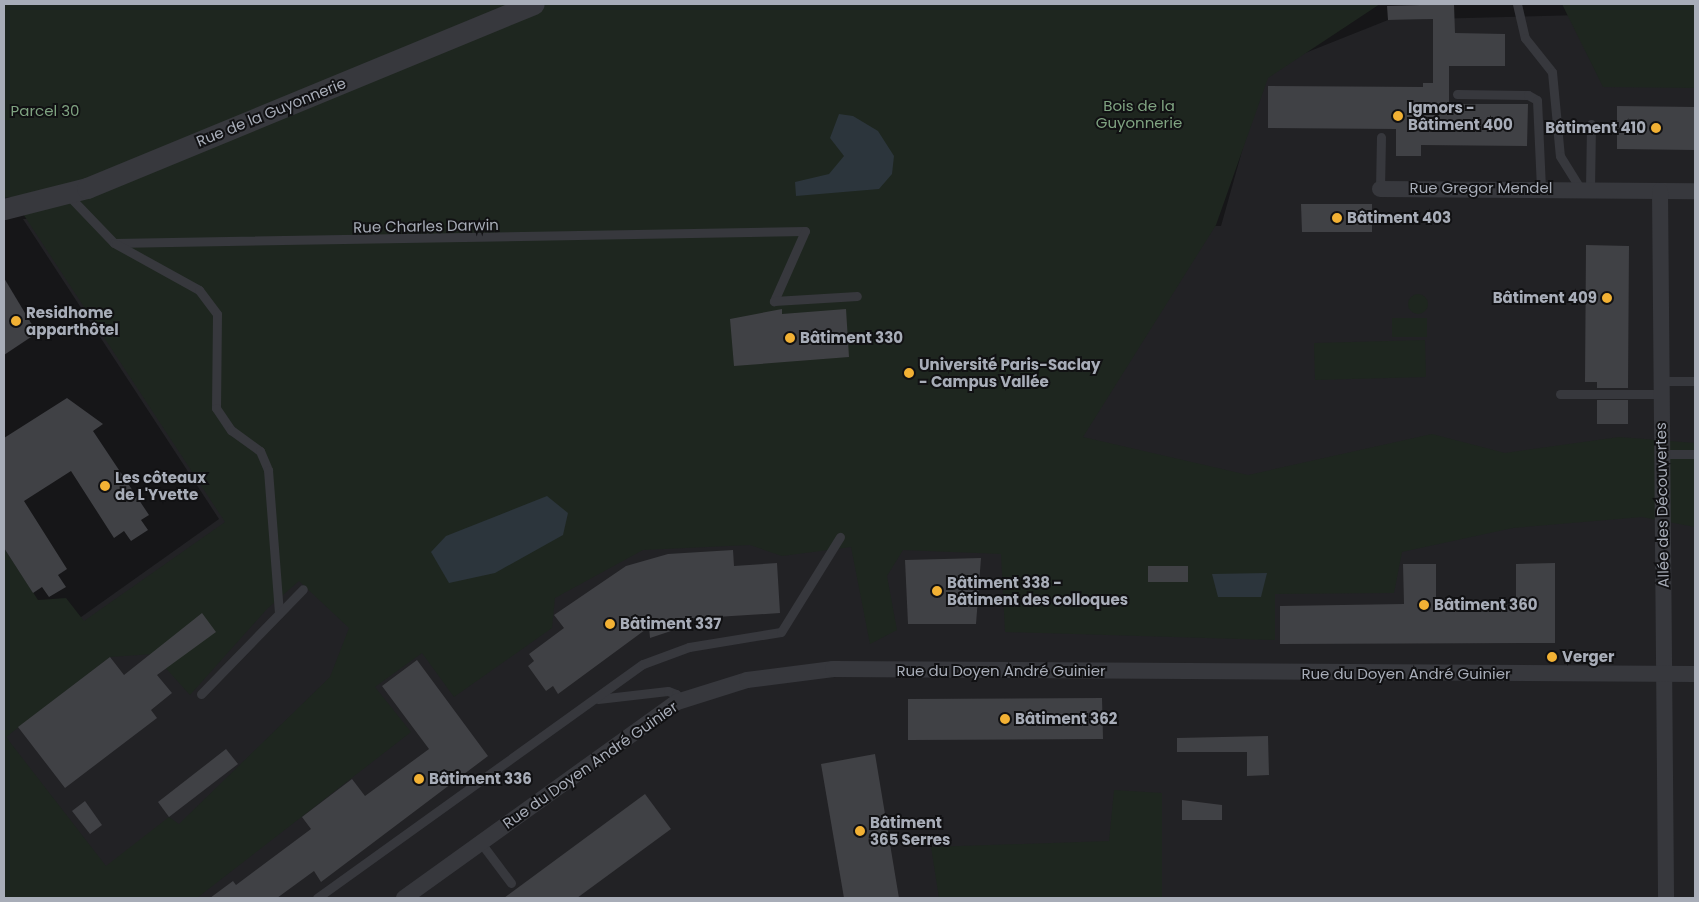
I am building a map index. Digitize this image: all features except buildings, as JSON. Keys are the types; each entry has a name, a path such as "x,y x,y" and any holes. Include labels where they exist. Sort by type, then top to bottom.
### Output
{"street":[{"name":"Rue de la Guyonnerie","path":"4,209 68,195 534,4"},
{"name":"Rue Gregor Mendel","path":"1380,189 1585,189"},
{"path":"1585,189 1695,191"},
{"name":"Allée des Découvertes","path":"1660,191 1660,454 1665,674 1666,898"},
{"name":"Rue du Doyen André Guinier","path":"404,898 677,702 747,680 833,669 1695,674"}],"lane":[{"path":"1518,4 1525,38 1552,72 1560,156 1585,189"},
{"path":"1457,94 1528,95 1537,100 1541,188"},
{"path":"1585,189 1591,124"},
{"path":"1380,189 1381,136"},
{"path":"68,195 114,243 199,290 217,314 216,408 231,430 260,451 268,470 279,614"},
{"name":"Rue Charles Darwin","path":"114,243 805,231 774,301 857,296"},
{"path":"1560,394 1660,388 1695,381"},
{"path":"1660,454 1695,454"},
{"path":"317,898 642,664 680,650 781,632 840,537"},
{"path":"202,694 303,589"},
{"path":"593,700 622,693 668,691 676,694 677,702"},
{"path":"481,843 512,884"}],"shaded area":[{"name":"Université Paris-Saclay - Campus Vallée","path":"1695,12 1695,898 4,898 4,643 60,632 219,519 23,219 1221,226 1265,69 1388,20"},
{"path":"839,114 853,116 878,131 894,156 892,174 879,189 796,196 795,182 829,174 844,156 830,138"},
{"path":"547,496 568,513 563,535 495,573 449,583 431,552 446,536"},
{"path":"1267,573 1261,597 1218,597 1212,574"}],"green space":[{"path":"4,4 1380,4 1268,78 1216,225 1083,437 1248,475 1432,434 1505,453 1619,437 1695,443 1695,527 1642,517 1513,528 1402,552 1394,593 1275,594 1275,640 1005,632 1001,554 903,550 887,576 897,630 870,644 851,547 782,556 750,545 643,550 555,598 552,628 454,697 422,653 375,687 411,732 197,898 4,898 4,548 38,600 66,598 84,621 225,522 12,197 4,198","holes":["299,581 349,628 330,677 179,824 169,817 106,866 6,737 110,657 153,654 190,695 267,609"]},
{"path":"1562,4 1695,4 1695,88 1603,87"},
{"path":"1418,294 1425,297 1428,304 1425,311 1418,314 1411,311 1408,304 1411,297"},
{"path":"1392,318 1427,318 1427,337 1392,337"},
{"path":"1425,340 1426,377 1315,380 1314,343"},
{"path":"1114,790 1162,793 1162,898 939,898 931,847 1109,841"}],"place":[{"name":"Igmors - Bâtiment 400","path":"1398,116"},
{"name":"Bâtiment 410","path":"1656,128"},
{"name":"Bâtiment 403","path":"1337,218"},
{"name":"Bâtiment 409","path":"1607,298"},
{"name":"Residhome apparthôtel","path":"16,321"},
{"name":"Bâtiment 330","path":"790,338"},
{"name":"Université Paris-Saclay - Campus Vallée","path":"909,373"},
{"name":"Les côteaux de L'Yvette","path":"105,486"},
{"name":"Bâtiment 338 - Bâtiment des colloques","path":"937,591"},
{"name":"Bâtiment 360","path":"1424,605"},
{"name":"Bâtiment 337","path":"610,624"},
{"name":"Verger","path":"1552,657"},
{"name":"Bâtiment 362","path":"1005,719"},
{"name":"Bâtiment 336","path":"419,779"},
{"name":"Bâtiment 365 Serres","path":"860,831"}],"park label":[{"name":"Parcel 30","path":"45,111"},
{"name":"Bois de la Guyonnerie","path":"1139,114"}]}
